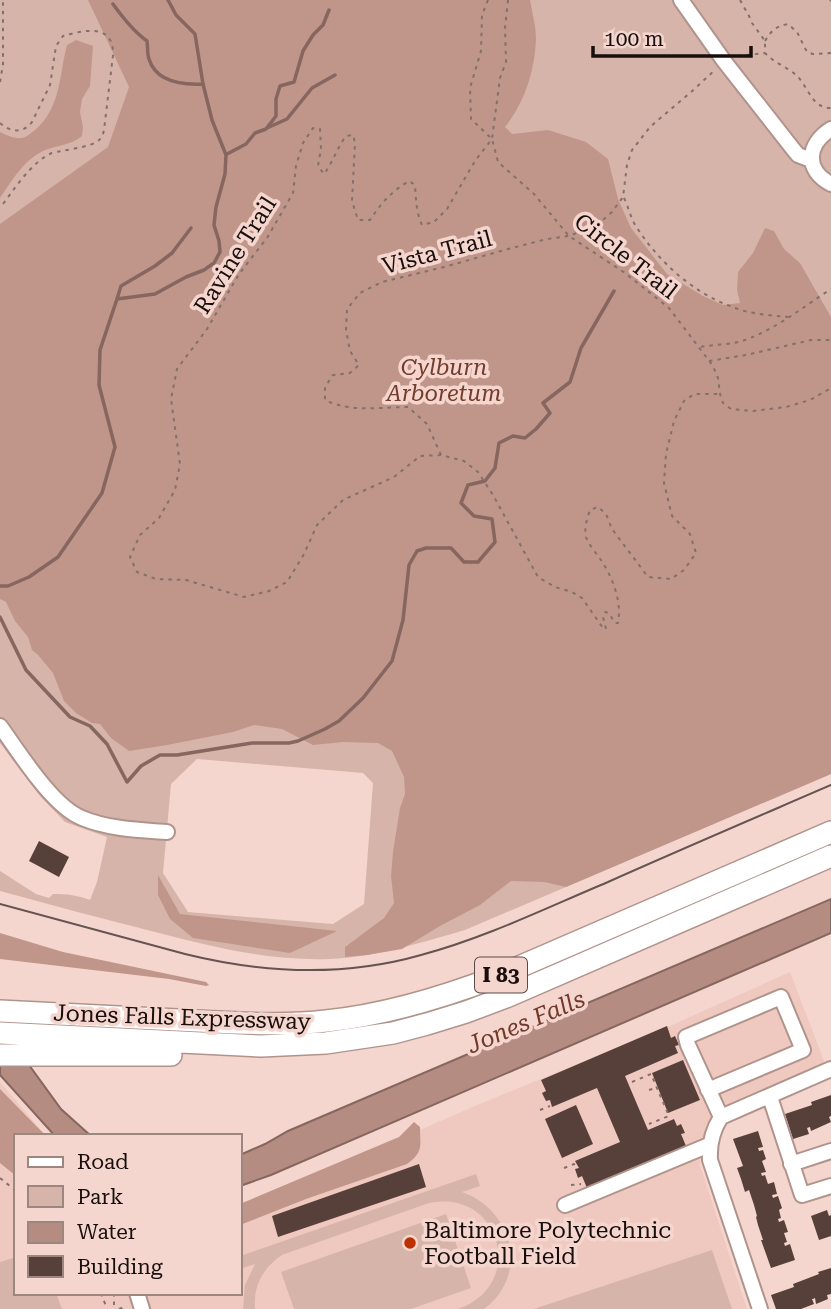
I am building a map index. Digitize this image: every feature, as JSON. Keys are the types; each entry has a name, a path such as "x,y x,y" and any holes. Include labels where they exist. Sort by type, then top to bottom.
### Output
{"highway":[{"name":"Jones Falls Expressway","path":"3,1005 148,1019 289,1024 358,1017 421,1003 496,977 831,832"},
{"name":"Jones Falls Expressway","path":"0,1033 261,1046 326,1043 393,1033 466,1012 831,856"},
{"path":"0,1055 190,1056 262,1052 326,1043"}],"street":[{"path":"681,0 724,61 793,149 811,160"},
{"path":"831,129 817,142 811,160 815,171 831,184"},
{"path":"0,726 51,794 69,811 82,818 113,827 167,832"},
{"path":"708,1090 803,1050 781,997 686,1037 688,1045 708,1090 721,1117"},
{"path":"760,1309 714,1174 709,1145 721,1117 831,1069"},
{"path":"770,1097 802,1195 831,1186"},
{"path":"565,1205 709,1145"},
{"path":"791,1164 831,1151"},
{"path":"132,1297 142,1309"}],"path":[{"path":"0,82 3,64 3,0"},
{"name":"Circle Trail","path":"488,0 482,15 481,51 470,88 471,119 492,139 498,162 534,194 569,236 625,273 669,308 709,361 718,378 720,394"},
{"path":"492,139 500,78 506,62 508,0"},
{"path":"740,0 751,23 765,41"},
{"path":"831,52 807,52 797,32 788,24 776,27 765,41 765,53 770,59 795,74 815,102 824,108 831,108"},
{"path":"0,122 11,130 28,128 50,85 56,46 63,36 93,30 108,37 113,55 104,130 100,140 92,145 44,157 0,208"},
{"path":"765,53 733,56 724,61 650,127 632,150 623,197 633,221 664,263 705,295 731,307 788,317"},
{"name":"Ravine Trail","path":"441,456 420,456 394,477 343,500 317,525 287,582 269,591 244,597 186,580 156,579 137,572 130,557 140,535 159,518 175,490 180,464 171,399 177,369 207,329 239,274 267,237 293,193 296,166 303,143 313,128 320,129 318,166 324,174 339,145 346,136 353,135 355,142 352,201 358,220 370,220 382,202 398,187 410,181 415,185 418,217 422,225 434,222 447,209 475,161 492,139"},
{"name":"Vista Trail","path":"441,456 427,424 408,407 354,409 336,406 325,400 325,387 333,375 350,373 359,365 350,351 346,330 347,309 360,293 382,282 547,239 569,236 597,225 612,212 623,197"},
{"path":"700,348 742,341 767,331 831,289"},
{"path":"709,361 811,340 831,340"},
{"path":"441,456 464,461 478,472 538,577 582,598 606,629 603,617 605,612 618,623 617,592 586,536 585,523 590,510 598,508 606,514 612,529 648,577 671,579 684,570 696,553 690,534 672,516 664,483 666,454 674,421 684,401 694,394 720,394 723,403 731,409 753,411 786,407 810,400 831,388"},
{"path":"632,1082 650,1074 669,1116 649,1124"},
{"path":"649,1090 656,1087"},
{"path":"540,1110 550,1106"},
{"path":"564,1168 574,1164 576,1168"},
{"path":"0,1178 14,1189"},
{"path":"571,1185 585,1186"},
{"path":"119,1309 127,1306 126,1302 132,1297"}],"shaded area":[{"path":"790,972 826,1066 711,1123 702,1139 700,1165 747,1309 0,1309 0,1082 44,1134 14,1134 14,1295 242,1295 242,1207 475,1106 672,1025"}],"green space":[{"name":"Cylburn Arboretum","path":"0,0 831,0 831,774 465,930 381,952 346,958 307,959 220,948 0,891 0,871 36,894 49,898 53,894 90,900 107,837 65,822 40,796 0,743","holes":["197,759 363,773 373,783 364,904 333,924 188,912 163,873 171,784"]},
{"name":"Cylburn Arboretum","path":"88,0 530,0 536,39 535,51 523,96 505,127 512,134 548,130 586,142 608,159 618,199 631,228 667,274 723,305 740,303 737,290 738,272 753,253 765,228 774,231 784,249 800,263 831,317 831,774 566,887 544,882 511,881 480,905 402,949 345,957 345,947 384,918 394,903 391,876 393,852 405,794 404,777 392,751 378,743 313,745 282,729 254,725 233,732 129,751 111,738 100,724 92,723 76,713 64,701 53,673 32,650 28,637 15,621 6,602 0,599 0,224 108,147 129,87"},
{"path":"76,40 93,46 90,86 82,99 80,112 82,136 34,156 18,172 0,198 0,132 23,138 44,121 58,90 67,45"},
{"path":"158,875 180,914 337,931 290,953 193,938 170,919 158,895"},
{"path":"0,933 63,952 206,982 209,985 0,959"},
{"path":"0,1089 44,1134 14,1134 14,1174 0,1163"},
{"path":"414,1122 420,1127 420,1148 407,1164 242,1224 242,1203 399,1137"},
{"path":"476,1174 480,1186 462,1192 493,1213 504,1228 511,1262 507,1279 498,1295 484,1309 458,1309 480,1297 493,1279 498,1260 496,1240 487,1222 472,1209 451,1202 426,1204 282,1255 269,1266 261,1278 255,1309 243,1309 245,1285 255,1264 242,1268 242,1255"},
{"name":"Baltimore Polytechnic Football Field","path":"446,1214 471,1288 411,1309 294,1309 281,1272"},
{"path":"712,1250 732,1309 534,1309"},
{"path":"14,1258 14,1295 57,1295 62,1309 0,1309 0,1262"}],"water":[{"name":"Jones Falls","path":"831,899 831,933 242,1185 242,1154 288,1131"},
{"path":"0,1025 61,1109 89,1134 53,1134 0,1075"}],"building":[{"path":"39,841 69,857 59,877 29,861"},
{"path":"667,1026 671,1038 675,1036 679,1045 675,1046 678,1053 625,1076 648,1130 674,1119 677,1126 681,1124 685,1133 681,1134 686,1146 587,1188 582,1176 578,1178 575,1169 579,1168 575,1161 620,1142 597,1088 552,1107 550,1100 546,1101 542,1093 546,1091 541,1080"},
{"path":"683,1060 700,1100 668,1113 652,1073"},
{"path":"831,1095 831,1122 811,1131 810,1127 807,1128 809,1134 793,1139 785,1114"},
{"path":"576,1105 593,1144 562,1158 545,1119"},
{"path":"758,1131 763,1147 758,1148 759,1151 763,1150 766,1159 762,1161 766,1172 761,1173 762,1176 765,1175 768,1184 774,1182 777,1194 772,1195 773,1198 778,1196 782,1208 779,1210 781,1218 778,1219 779,1222 784,1220 788,1232 784,1233 787,1242 784,1243 785,1246 790,1244 795,1260 771,1268 749,1190 745,1192 737,1168 743,1166 733,1139"},
{"path":"419,1164 426,1187 278,1237 272,1216"},
{"path":"827,1210 829,1216 831,1215 831,1236 819,1240 811,1216"},
{"path":"831,1268 831,1294 827,1295 828,1299 816,1304 815,1298 812,1299 814,1304 801,1309 776,1309 771,1295 794,1287 793,1284"}],"waterway":[{"path":"0,586 8,586 29,577 58,557 102,493 115,447 99,385 100,350 117,299 155,294 204,270 214,263 220,252 214,225 225,174 226,155 212,120 195,34 176,15 168,0"},
{"path":"113,4 128,24 147,41 149,59 157,73 179,83 203,84"},
{"path":"227,154 246,144 255,133 266,129 276,116 276,99 280,86 294,82 303,51 323,25 329,10"},
{"path":"267,128 287,119 312,88 335,75"},
{"path":"117,299 121,286 172,253 191,228"},
{"path":"0,617 26,670 70,717 90,726 107,744 127,782 141,766 160,755 177,755 252,743 289,743 325,729 339,721 363,698 392,661 403,620 409,565 417,551 426,548 451,548 464,562 478,562 495,542 492,519 474,516 461,503 468,485 485,481 495,468 499,443 513,436 525,438 550,413 543,403 570,382 581,348 614,291"}],"tram line":[{"path":"0,904 214,960 303,970 362,967 421,955 492,931 831,785"}],"place":[{"name":"Baltimore Polytechnic Football Field","path":"410,1243"}]}
